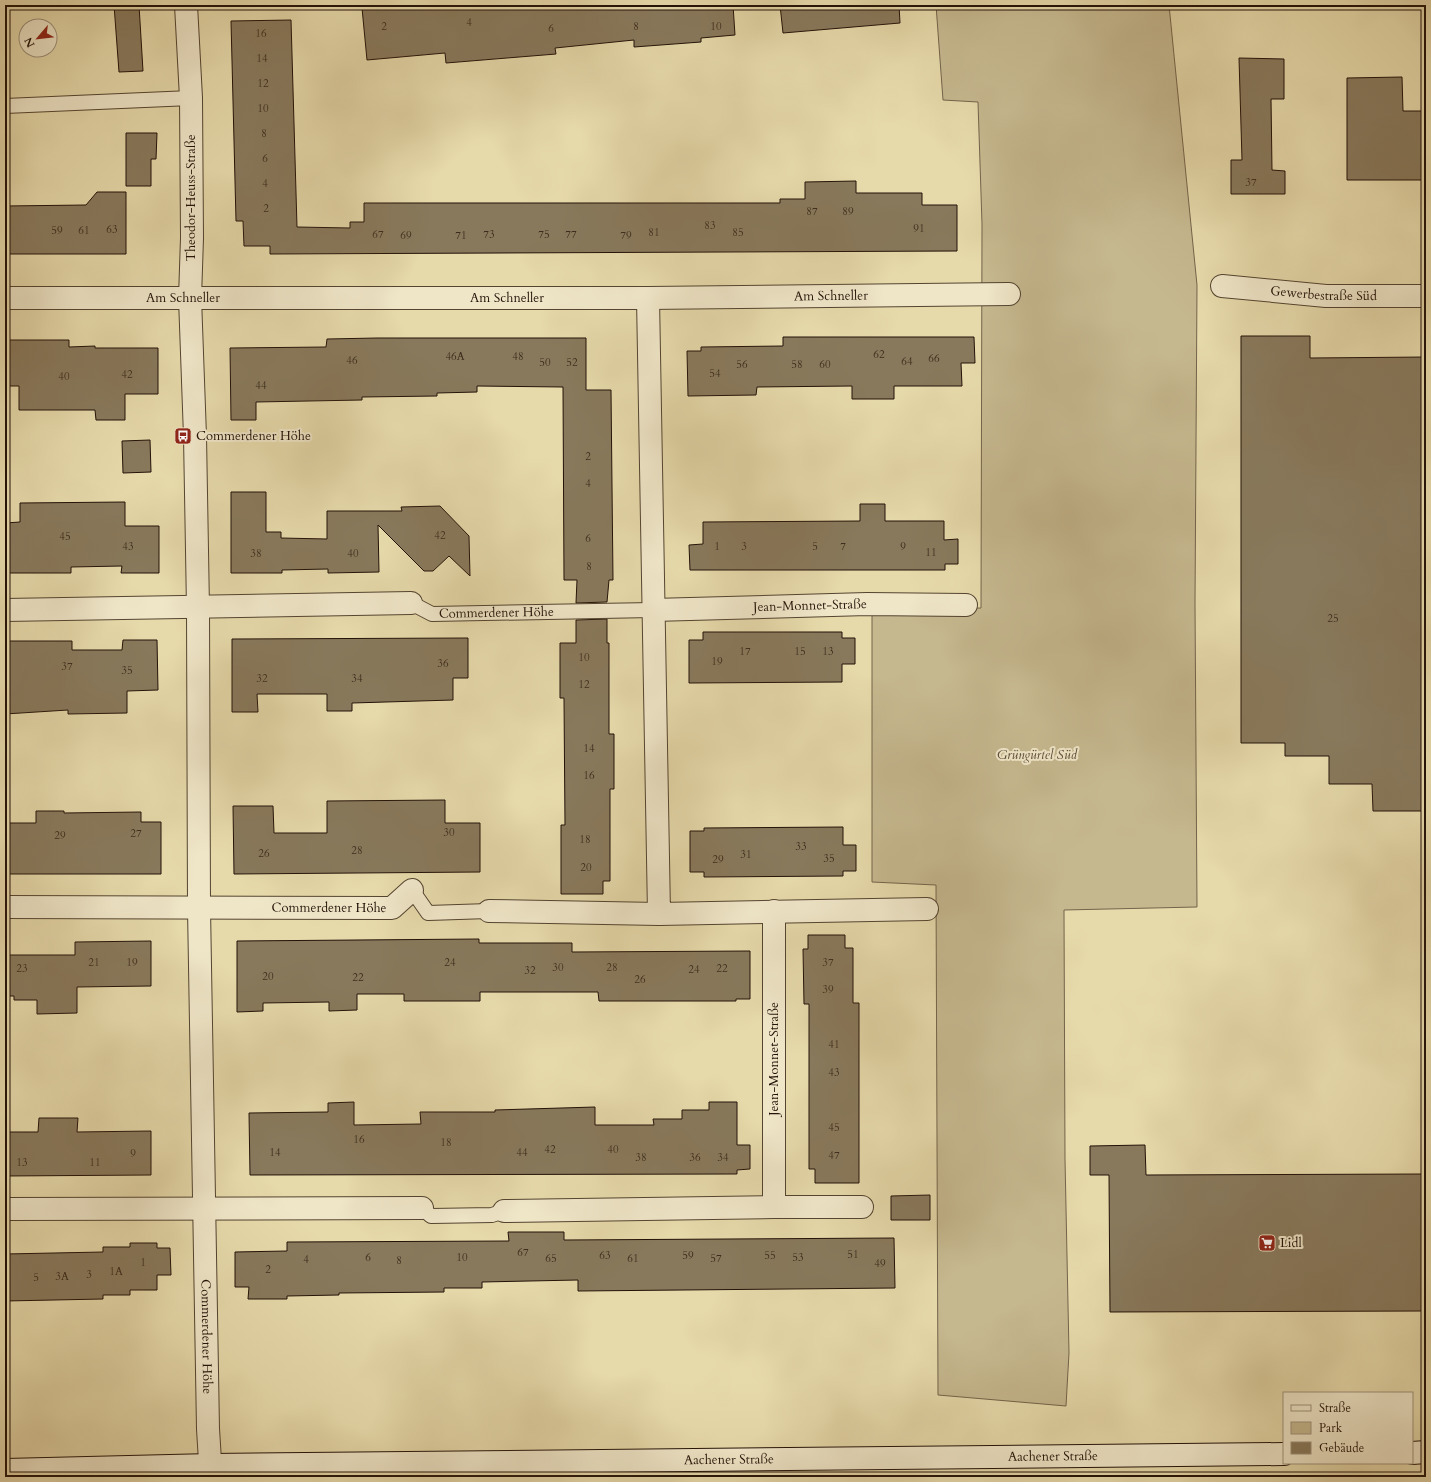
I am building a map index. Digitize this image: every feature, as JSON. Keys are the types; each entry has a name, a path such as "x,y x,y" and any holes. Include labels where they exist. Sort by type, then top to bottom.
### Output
{"street":[{"name":"Theodor-Heuss-Straße","path":"186,5 191,98 192,238 190,298"},
{"name":"Gewerbestraße Süd","path":"1222,286 1326,296 1426,296"},
{"name":"Am Schneller","path":"5,298 648,298 1008,294"},
{"name":"Commerdener Höhe","path":"190,298 195,436 198,608 198,908 208,1429 211,1471"},
{"path":"648,298 659,914"},
{"name":"Commerdener Höhe","path":"5,610 198,608 411,603"},
{"name":"Jean-Monnet-Straße","path":"653,610 867,604 966,605"},
{"name":"Commerdener Höhe","path":"5,907 392,908 412,890"},
{"path":"489,911 659,914 927,909"},
{"name":"Jean-Monnet-Straße","path":"774,911 774,1207"},
{"path":"504,1211 862,1207"},
{"path":"5,1209 422,1208"},
{"path":"1413,1453 1426,1452"},
{"name":"Aachener Straße","path":"5,1470 211,1471 1283,1454"}],"lane":[{"path":"5,106 191,98"},
{"name":"Commerdener Höhe","path":"411,603 432,614 653,610"},
{"name":"Commerdener Höhe","path":"412,890 428,913 489,911"},
{"path":"422,1208 431,1216 492,1215 504,1211"}],"green space":[{"name":"Grüngürtel Süd","path":"936,5 1169,5 1197,285 1195,604 1197,907 1064,910 1065,1159 1069,1353 1066,1406 938,1395 936,885 872,882 872,610 981,608 982,224 978,102 943,100"}],"building":[{"path":"114,5 139,5 143,71 119,72"},
{"path":"395,5 733,5 735,35 701,38 701,42 634,47 634,40 555,48 556,54 446,63 445,53 367,60 362,8"},
{"path":"780,5 899,5 900,23 783,33"},
{"path":"291,20 297,227 350,228 350,222 364,222 364,203 780,203 780,199 805,199 805,182 856,181 856,193 922,193 922,205 957,205 957,251 270,254 270,246 244,246 243,221 236,221 231,21"},
{"path":"1239,58 1284,59 1284,99 1271,99 1272,170 1285,171 1285,194 1231,194 1231,160 1242,160"},
{"path":"1402,77 1403,111 1426,111 1426,180 1347,180 1347,78"},
{"path":"126,133 157,133 156,159 151,159 151,186 126,186"},
{"path":"97,192 126,192 126,254 5,254 5,206 86,205"},
{"path":"1241,336 1310,336 1310,358 1426,357 1426,811 1373,811 1372,784 1329,784 1329,756 1285,756 1285,743 1241,743"},
{"path":"783,337 974,337 975,363 961,363 962,386 894,386 894,399 852,399 852,386 757,387 756,395 688,396 687,351 701,351 701,347 783,346"},
{"path":"586,338 586,390 611,390 613,580 609,580 607,602 576,603 577,580 564,580 563,387 477,386 477,392 437,393 437,396 362,397 362,400 256,402 256,420 231,420 230,348 326,347 327,339"},
{"path":"5,340 69,340 69,347 95,346 95,348 158,348 158,394 125,394 125,420 96,420 95,410 19,410 19,386 5,386"},
{"path":"150,440 151,472 123,473 122,441"},
{"path":"231,492 266,492 266,532 281,532 281,538 327,539 327,511 402,511 401,507 440,506 469,536 470,576 449,556 433,571 424,571 378,525 379,572 328,573 328,569 282,570 282,573 231,573"},
{"path":"125,502 125,526 159,526 159,573 121,573 122,566 71,567 71,573 5,573 5,523 20,522 20,503"},
{"path":"860,504 885,504 885,521 944,521 944,540 958,539 958,564 945,564 945,570 690,570 689,545 703,544 703,522 860,521"},
{"path":"607,619 607,643 609,643 609,734 614,734 614,789 610,789 610,881 603,881 603,894 561,894 561,825 565,825 564,698 560,698 560,643 576,643 576,620"},
{"path":"703,632 842,632 842,638 855,638 855,664 842,664 842,682 689,683 689,640 703,640"},
{"path":"468,638 468,678 453,678 453,700 352,703 352,711 327,711 327,694 257,694 258,712 232,712 232,639"},
{"path":"123,640 157,640 158,690 127,691 127,713 68,714 68,710 5,714 5,641 72,641 72,650 122,650"},
{"path":"445,800 445,823 480,823 480,872 234,874 233,806 273,806 274,833 327,833 327,801"},
{"path":"36,811 64,811 64,813 141,812 141,822 161,822 161,874 5,874 5,823 36,823"},
{"path":"843,827 843,845 856,845 856,871 843,871 843,876 704,877 704,872 690,872 690,831 704,831 704,828"},
{"path":"808,935 845,935 845,948 853,948 853,1003 859,1003 859,1183 815,1183 815,1169 809,1169 809,1004 804,1004 803,949 808,949"},
{"path":"479,939 479,943 572,943 572,952 750,951 750,999 736,999 736,1001 599,1001 598,992 480,992 480,1001 404,1001 404,994 357,994 357,1010 329,1011 329,1002 263,1003 263,1011 237,1012 237,941"},
{"path":"151,941 151,986 77,987 77,1013 37,1014 37,1000 14,1000 14,996 5,996 5,955 75,955 75,942"},
{"path":"354,1102 354,1125 421,1124 420,1112 495,1112 495,1110 595,1107 595,1125 654,1125 653,1119 682,1119 682,1110 709,1110 709,1102 737,1102 737,1145 750,1145 750,1169 737,1170 737,1174 250,1175 249,1113 328,1112 328,1103"},
{"path":"39,1118 78,1118 77,1132 151,1131 151,1175 5,1176 5,1132 38,1132"},
{"name":"Lidl","path":"1145,1145 1146,1175 1423,1174 1424,1311 1110,1312 1109,1175 1090,1175 1090,1146"},
{"path":"930,1195 930,1220 891,1220 891,1196"},
{"path":"508,1232 564,1232 564,1240 894,1238 895,1288 578,1291 578,1280 482,1282 482,1288 444,1288 444,1292 339,1293 339,1295 287,1296 287,1299 248,1299 249,1287 235,1287 235,1252 287,1251 287,1242 509,1241"},
{"path":"130,1243 157,1243 157,1248 170,1248 171,1275 157,1275 157,1290 130,1290 130,1295 103,1295 103,1299 5,1301 5,1254 103,1252 103,1247 130,1247"}],"place":[{"name":"Commerdener Höhe","path":"183,436"},
{"name":"Lidl","path":"1267,1243"}]}
